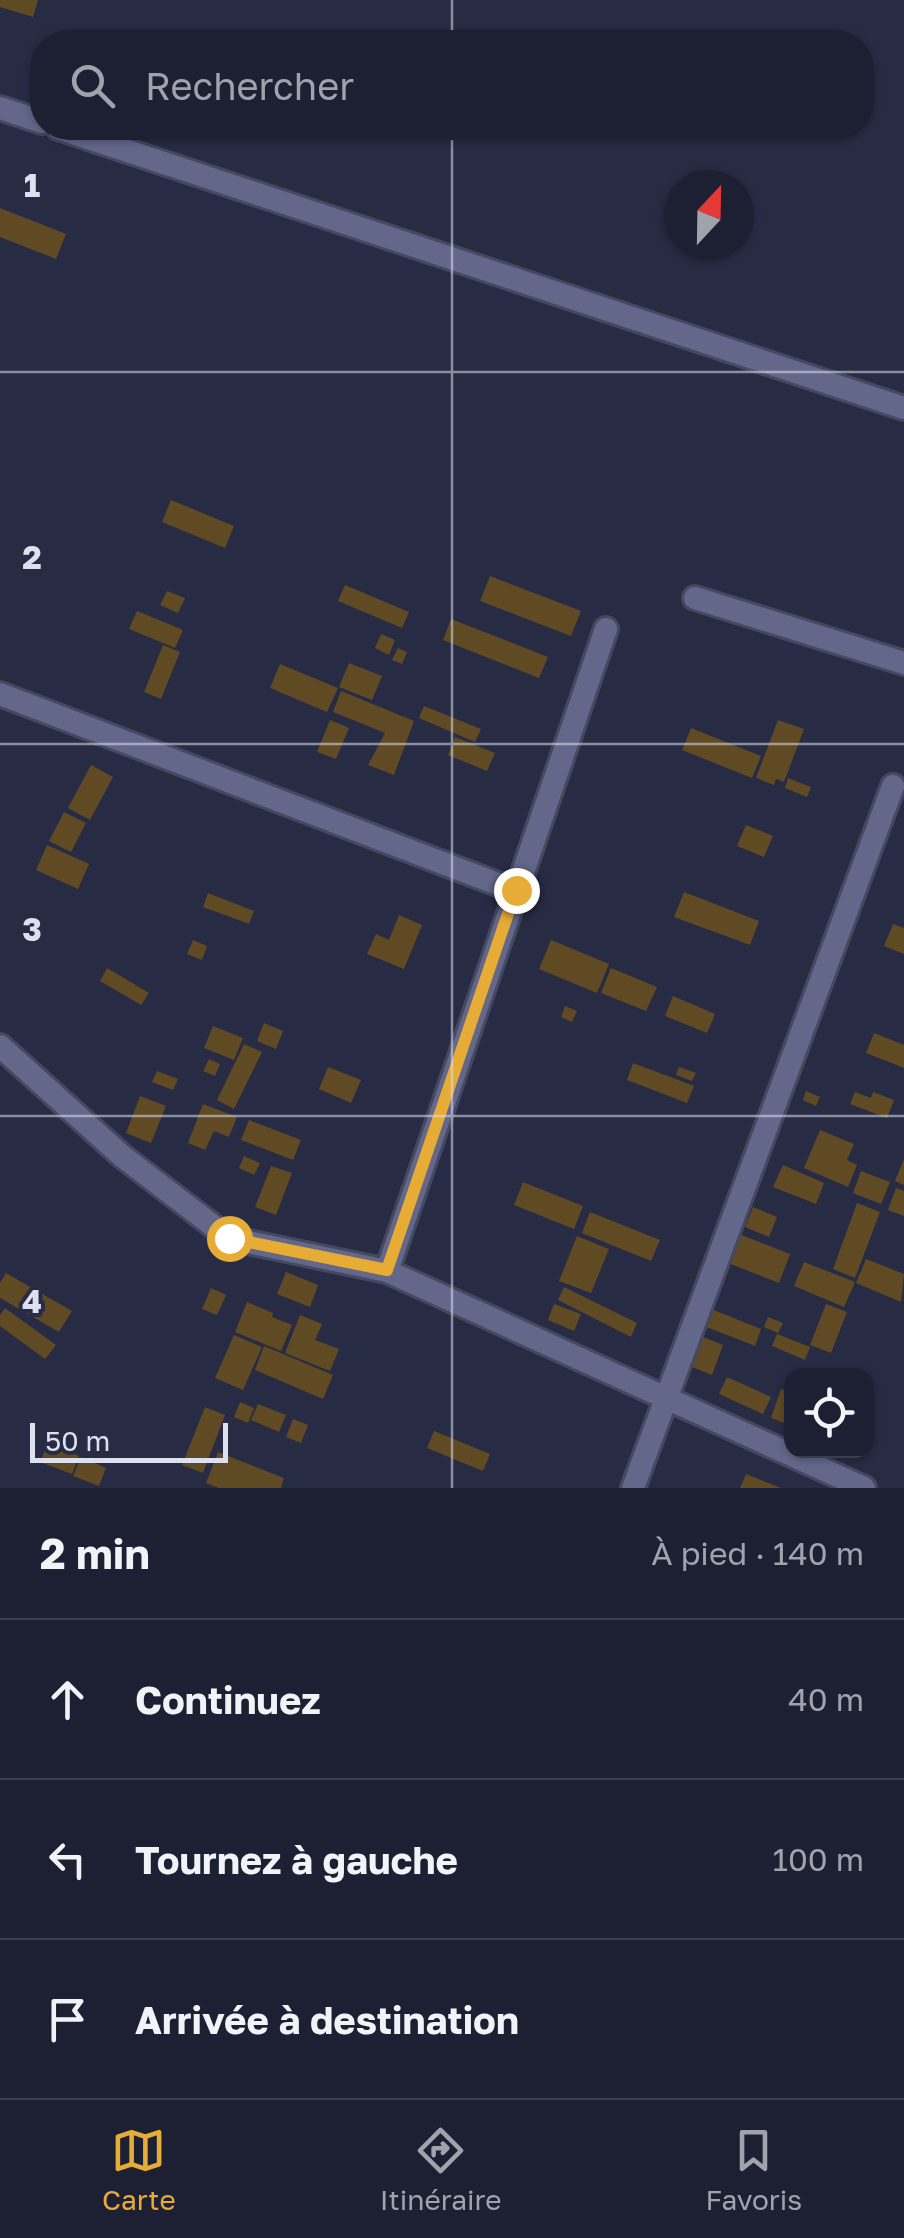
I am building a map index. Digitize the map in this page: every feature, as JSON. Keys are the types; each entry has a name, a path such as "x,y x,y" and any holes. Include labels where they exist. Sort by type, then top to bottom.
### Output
{"street":[{"path":"0,108 30,118"},
{"path":"94,140 904,408"},
{"path":"696,598 904,663"},
{"path":"387,1270 606,629"},
{"path":"0,694 516,890"},
{"path":"633,1488 893,786"},
{"path":"0,1046 122,1156 229,1238 387,1270 864,1488"}],"building":[{"path":"0,0 38,0 33,17 0,7"},
{"path":"0,208 66,234 56,259 0,237"},
{"path":"171,500 234,526 225,548 162,522"},
{"path":"490,576 581,611 571,636 480,601"},
{"path":"345,585 409,612 402,628 338,601"},
{"path":"167,591 185,598 178,613 160,605"},
{"path":"137,611 183,630 175,648 129,629"},
{"path":"451,619 548,657 539,678 443,640"},
{"path":"381,634 395,640 389,655 375,648"},
{"path":"163,645 180,652 161,699 144,692"},
{"path":"398,648 407,652 402,664 392,660"},
{"path":"349,663 382,676 372,700 339,687"},
{"path":"280,664 338,688 327,712 270,688"},
{"path":"341,691 414,721 394,775 368,765 385,733 333,712"},
{"path":"424,706 481,729 475,742 419,718"},
{"path":"330,720 349,728 336,759 317,752"},
{"path":"778,720 804,729 784,782 776,779 774,785 756,778"},
{"path":"691,728 761,756 752,778 682,750"},
{"path":"455,737 495,753 487,771 448,755"},
{"path":"91,765 113,777 90,820 68,808"},
{"path":"788,778 811,787 807,797 785,788"},
{"path":"64,812 86,823 71,852 49,841"},
{"path":"746,825 773,836 764,857 737,846"},
{"path":"47,845 89,864 78,889 36,870"},
{"path":"684,892 759,921 750,945 674,917"},
{"path":"208,893 254,911 249,924 203,907"},
{"path":"399,915 422,925 404,969 367,954 376,934 389,940"},
{"path":"893,924 904,928 904,954 884,946"},
{"path":"193,940 207,946 202,960 187,954"},
{"path":"551,940 609,964 597,993 539,969"},
{"path":"107,968 149,993 141,1005 100,981"},
{"path":"611,968 657,987 646,1011 601,993"},
{"path":"673,996 715,1014 707,1033 665,1016"},
{"path":"565,1006 577,1011 572,1022 561,1017"},
{"path":"264,1023 283,1031 276,1049 257,1041"},
{"path":"213,1026 243,1038 234,1060 204,1048"},
{"path":"874,1033 904,1045 904,1068 866,1053"},
{"path":"244,1044 262,1052 234,1109 217,1100"},
{"path":"209,1059 220,1064 215,1076 203,1071"},
{"path":"633,1063 694,1086 687,1103 627,1080"},
{"path":"328,1067 361,1080 351,1103 319,1089"},
{"path":"679,1067 696,1073 692,1081 676,1075"},
{"path":"157,1071 178,1079 173,1090 152,1082"},
{"path":"806,1091 820,1097 816,1106 803,1100"},
{"path":"855,1092 871,1098 873,1092 894,1100 887,1118 850,1104"},
{"path":"140,1096 166,1106 151,1143 126,1133"},
{"path":"203,1104 237,1117 229,1137 214,1131 205,1150 188,1143"},
{"path":"249,1120 301,1140 293,1160 241,1140"},
{"path":"820,1130 854,1144 847,1160 857,1165 848,1187 804,1168"},
{"path":"244,1156 260,1163 254,1175 239,1168"},
{"path":"904,1159 904,1185 895,1181"},
{"path":"783,1165 824,1183 816,1204 773,1187"},
{"path":"271,1166 292,1173 276,1215 255,1207"},
{"path":"861,1171 890,1182 881,1204 853,1193"},
{"path":"523,1182 583,1206 574,1229 514,1205"},
{"path":"896,1188 904,1191 904,1216 888,1210"},
{"path":"857,1203 880,1212 855,1278 833,1269"},
{"path":"753,1207 777,1217 769,1237 745,1227"},
{"path":"590,1212 660,1240 651,1261 582,1233"},
{"path":"739,1234 790,1254 779,1283 728,1263"},
{"path":"577,1236 609,1249 591,1293 559,1281"},
{"path":"866,1259 904,1274 901,1302 856,1283"},
{"path":"804,1262 855,1282 844,1307 794,1286"},
{"path":"286,1272 318,1285 310,1307 277,1294"},
{"path":"6,1273 72,1311 59,1332 0,1298 0,1283"},
{"path":"564,1287 637,1323 631,1337 558,1300"},
{"path":"211,1288 226,1295 217,1315 202,1309"},
{"path":"247,1302 292,1325 281,1351 235,1332"},
{"path":"554,1304 581,1314 574,1331 548,1320"},
{"path":"826,1304 847,1312 831,1353 810,1345"},
{"path":"5,1308 56,1345 45,1359 0,1326"},
{"path":"711,1309 761,1329 755,1346 704,1326"},
{"path":"300,1315 322,1324 315,1340 339,1349 330,1371 285,1353"},
{"path":"768,1317 783,1323 778,1333 764,1327"},
{"path":"777,1334 810,1347 805,1360 772,1346"},
{"path":"234,1335 262,1347 243,1390 215,1378"},
{"path":"703,1337 723,1345 712,1375 692,1367"},
{"path":"264,1346 333,1375 323,1399 255,1370"},
{"path":"727,1377 771,1397 763,1414 719,1394"},
{"path":"781,1389 784,1390 784,1423 771,1418"},
{"path":"240,1402 254,1408 248,1423 234,1417"},
{"path":"258,1404 286,1415 279,1432 251,1420"},
{"path":"205,1407 225,1415 203,1473 182,1465"},
{"path":"293,1419 308,1425 301,1443 286,1437"},
{"path":"434,1431 490,1454 483,1471 427,1448"},
{"path":"48,1443 79,1456 72,1474 40,1462"},
{"path":"218,1452 284,1478 281,1488 219,1488 206,1483"},
{"path":"81,1457 106,1468 99,1486 73,1476"},
{"path":"746,1474 781,1488 740,1488"}],"route":[{"path":"229,1238 387,1270 516,890"}]}
